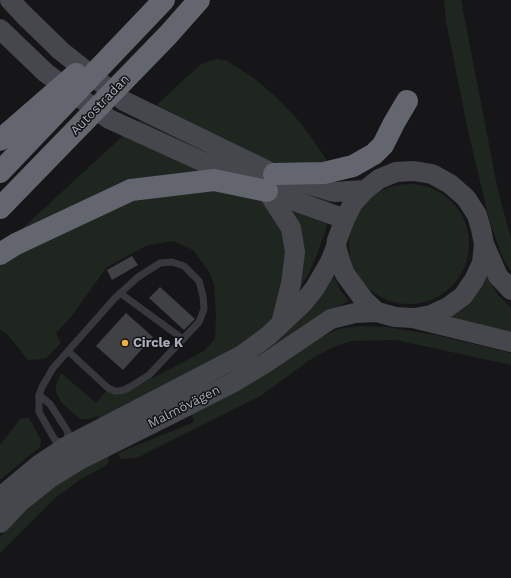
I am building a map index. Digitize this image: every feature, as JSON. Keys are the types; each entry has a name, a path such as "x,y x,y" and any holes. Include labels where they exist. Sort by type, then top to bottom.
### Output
{"highway":[{"path":"0,140 163,0"},
{"name":"Autostradan","path":"0,172 163,0"},
{"name":"Autostradan","path":"0,208 168,35 199,0"},
{"path":"0,254 16,244 131,190 214,180 271,183 353,166 374,154 383,145 407,101"}],"main road":[{"path":"10,0 61,51 124,101 271,183 334,192 365,190"},
{"path":"0,29 46,73 109,119 271,183 345,218"},
{"name":"Malmövägen","path":"0,499 5,493 40,464 72,451 100,428 242,355 268,336 303,303 315,288 330,262 345,218 353,203 365,190 379,179 396,172 414,171 432,174 450,184 466,198 477,215 484,244"},
{"path":"271,183 291,228 295,252 291,284 281,324"},
{"path":"484,244 498,276 511,290"},
{"path":"413,318 431,315 448,307 463,296 474,280 482,263 484,244"},
{"path":"336,247 345,274 364,300 377,312 395,317 413,318 511,342"},
{"name":"Malmövägen","path":"0,523 19,503 50,478 81,459 234,382 264,364 331,319 354,313 377,312"}],"lane":[{"path":"68,351 104,386 115,391 124,390 130,387 148,375 199,322 204,309 203,296 199,281 184,266 172,262 160,263 138,277 114,299 68,351 53,368 42,387 39,395 39,412 55,440 72,451 106,447"},
{"path":"120,293 182,339"},
{"path":"39,395 50,404 68,432 72,451"},
{"path":"50,478 72,451"}],"shaded area":[{"path":"444,0 461,0 498,191 511,238 511,271 503,259 490,222 468,131 446,21"},
{"path":"218,59 227,61 237,67 255,79 277,98 297,119 324,156 328,165 330,213 317,254 309,273 297,293 262,331 236,349 102,420 98,416 89,419 81,419 61,402 56,392 56,385 61,373 96,403 106,391 121,395 204,351 215,339 216,316 214,284 208,270 193,250 174,241 148,245 107,267 71,317 56,333 61,343 45,359 28,360 7,334 0,330 0,249 201,64"},
{"path":"409,184 421,185 432,189 442,194 451,202 459,211 464,221 468,232 468,256 464,267 459,277 451,286 442,294 432,299 421,303 409,304 397,303 386,299 376,294 367,286 359,277 354,267 350,256 349,244 350,232 354,221 359,211 367,202 376,194 386,189 397,185"},
{"path":"486,274 498,295 511,307 511,334 446,318 463,309 473,299 482,285"},
{"path":"333,275 340,290 349,301 321,315 242,367 110,436 238,363"},
{"path":"361,326 386,327 436,335 511,353 511,365 396,340 351,341 331,348 308,361 262,395 137,458 120,459 118,453 194,422 191,413 312,342 338,329"},
{"path":"21,418 29,418 41,440 40,447 0,480 0,445"},
{"path":"108,455 109,459 107,465 81,479 54,499 0,553 0,537 19,517 57,484"}],"building":[{"path":"132,256 138,265 112,280 107,270"},
{"path":"160,287 195,319 184,330 149,298"},
{"name":"Circle K","path":"126,313 153,337 123,370 96,346"}],"place":[{"name":"Circle K","path":"125,343"}]}
